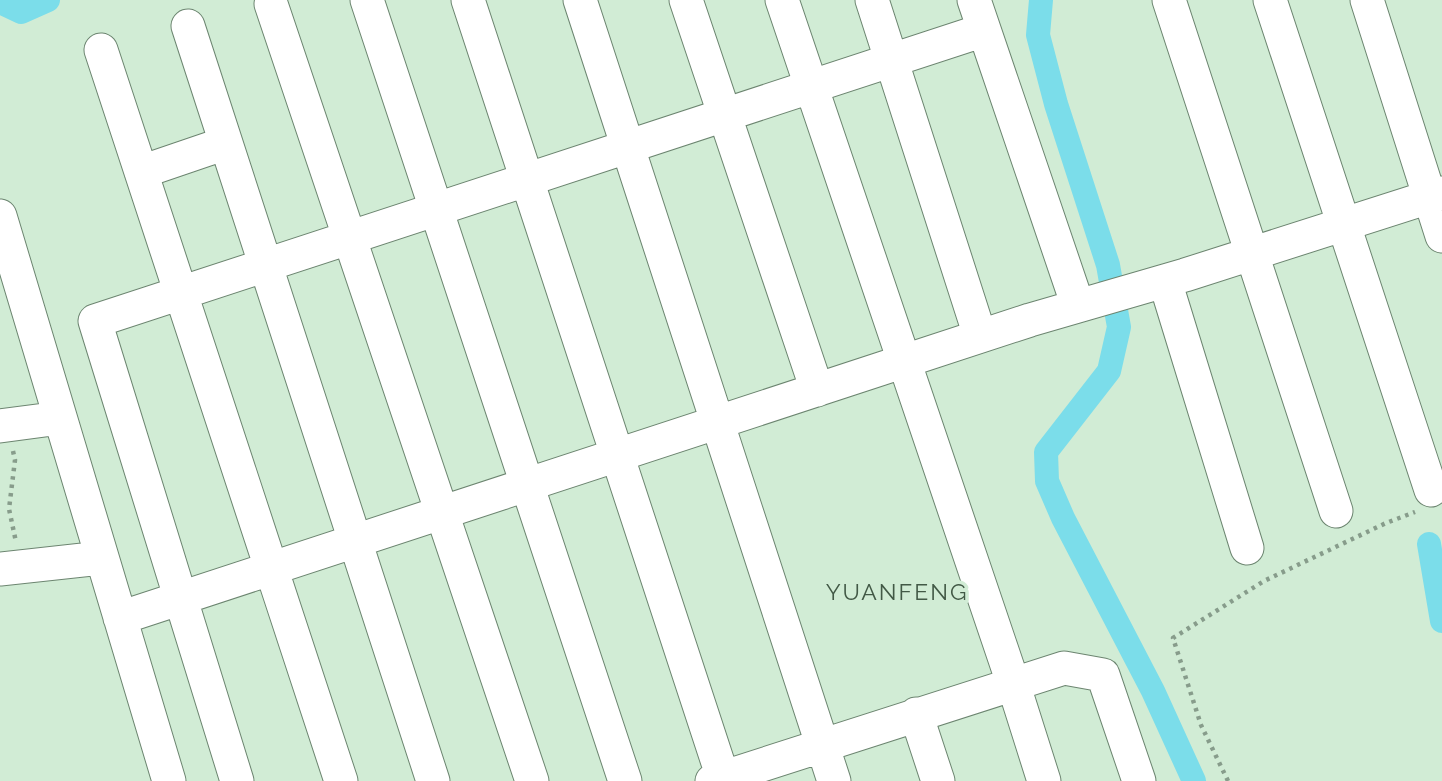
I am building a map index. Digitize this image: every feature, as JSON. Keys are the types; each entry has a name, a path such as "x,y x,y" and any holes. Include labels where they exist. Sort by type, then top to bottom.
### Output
{"street":[{"path":"367,0 625,781"},
{"path":"468,0 720,780 1064,668 1103,675 1139,781"},
{"path":"580,0 834,781"},
{"path":"686,0 817,390"},
{"path":"782,0 1044,781"},
{"path":"872,0 980,336"},
{"path":"1168,0 1336,512"},
{"path":"1270,0 1344,224 1425,500"},
{"path":"1367,0 1436,195 1442,236"},
{"path":"271,4 532,781"},
{"path":"237,781 95,321 892,61 979,15 1087,303"},
{"path":"188,26 433,781"},
{"path":"101,50 341,781"},
{"path":"141,172 226,143"},
{"path":"120,618 980,336 1436,195"},
{"path":"0,216 169,781"},
{"path":"1156,283 1247,548"},
{"path":"4,426 60,418"},
{"path":"11,568 101,558"},
{"path":"916,714 938,781"}],"path":[{"path":"4,426 15,460 9,509 11,568"},
{"path":"1228,781 1201,725 1174,638 1264,581 1386,523 1425,500"}],"waterway":[{"path":"0,2 21,12 48,0"},
{"path":"1041,0 1038,35 1056,104 1108,265 1119,327 1109,371 1046,452 1047,481 1063,518 1153,691 1194,781"},
{"path":"1429,544 1442,621"}],"district":[{"name":"YUANFENG","path":"897,591"}]}
